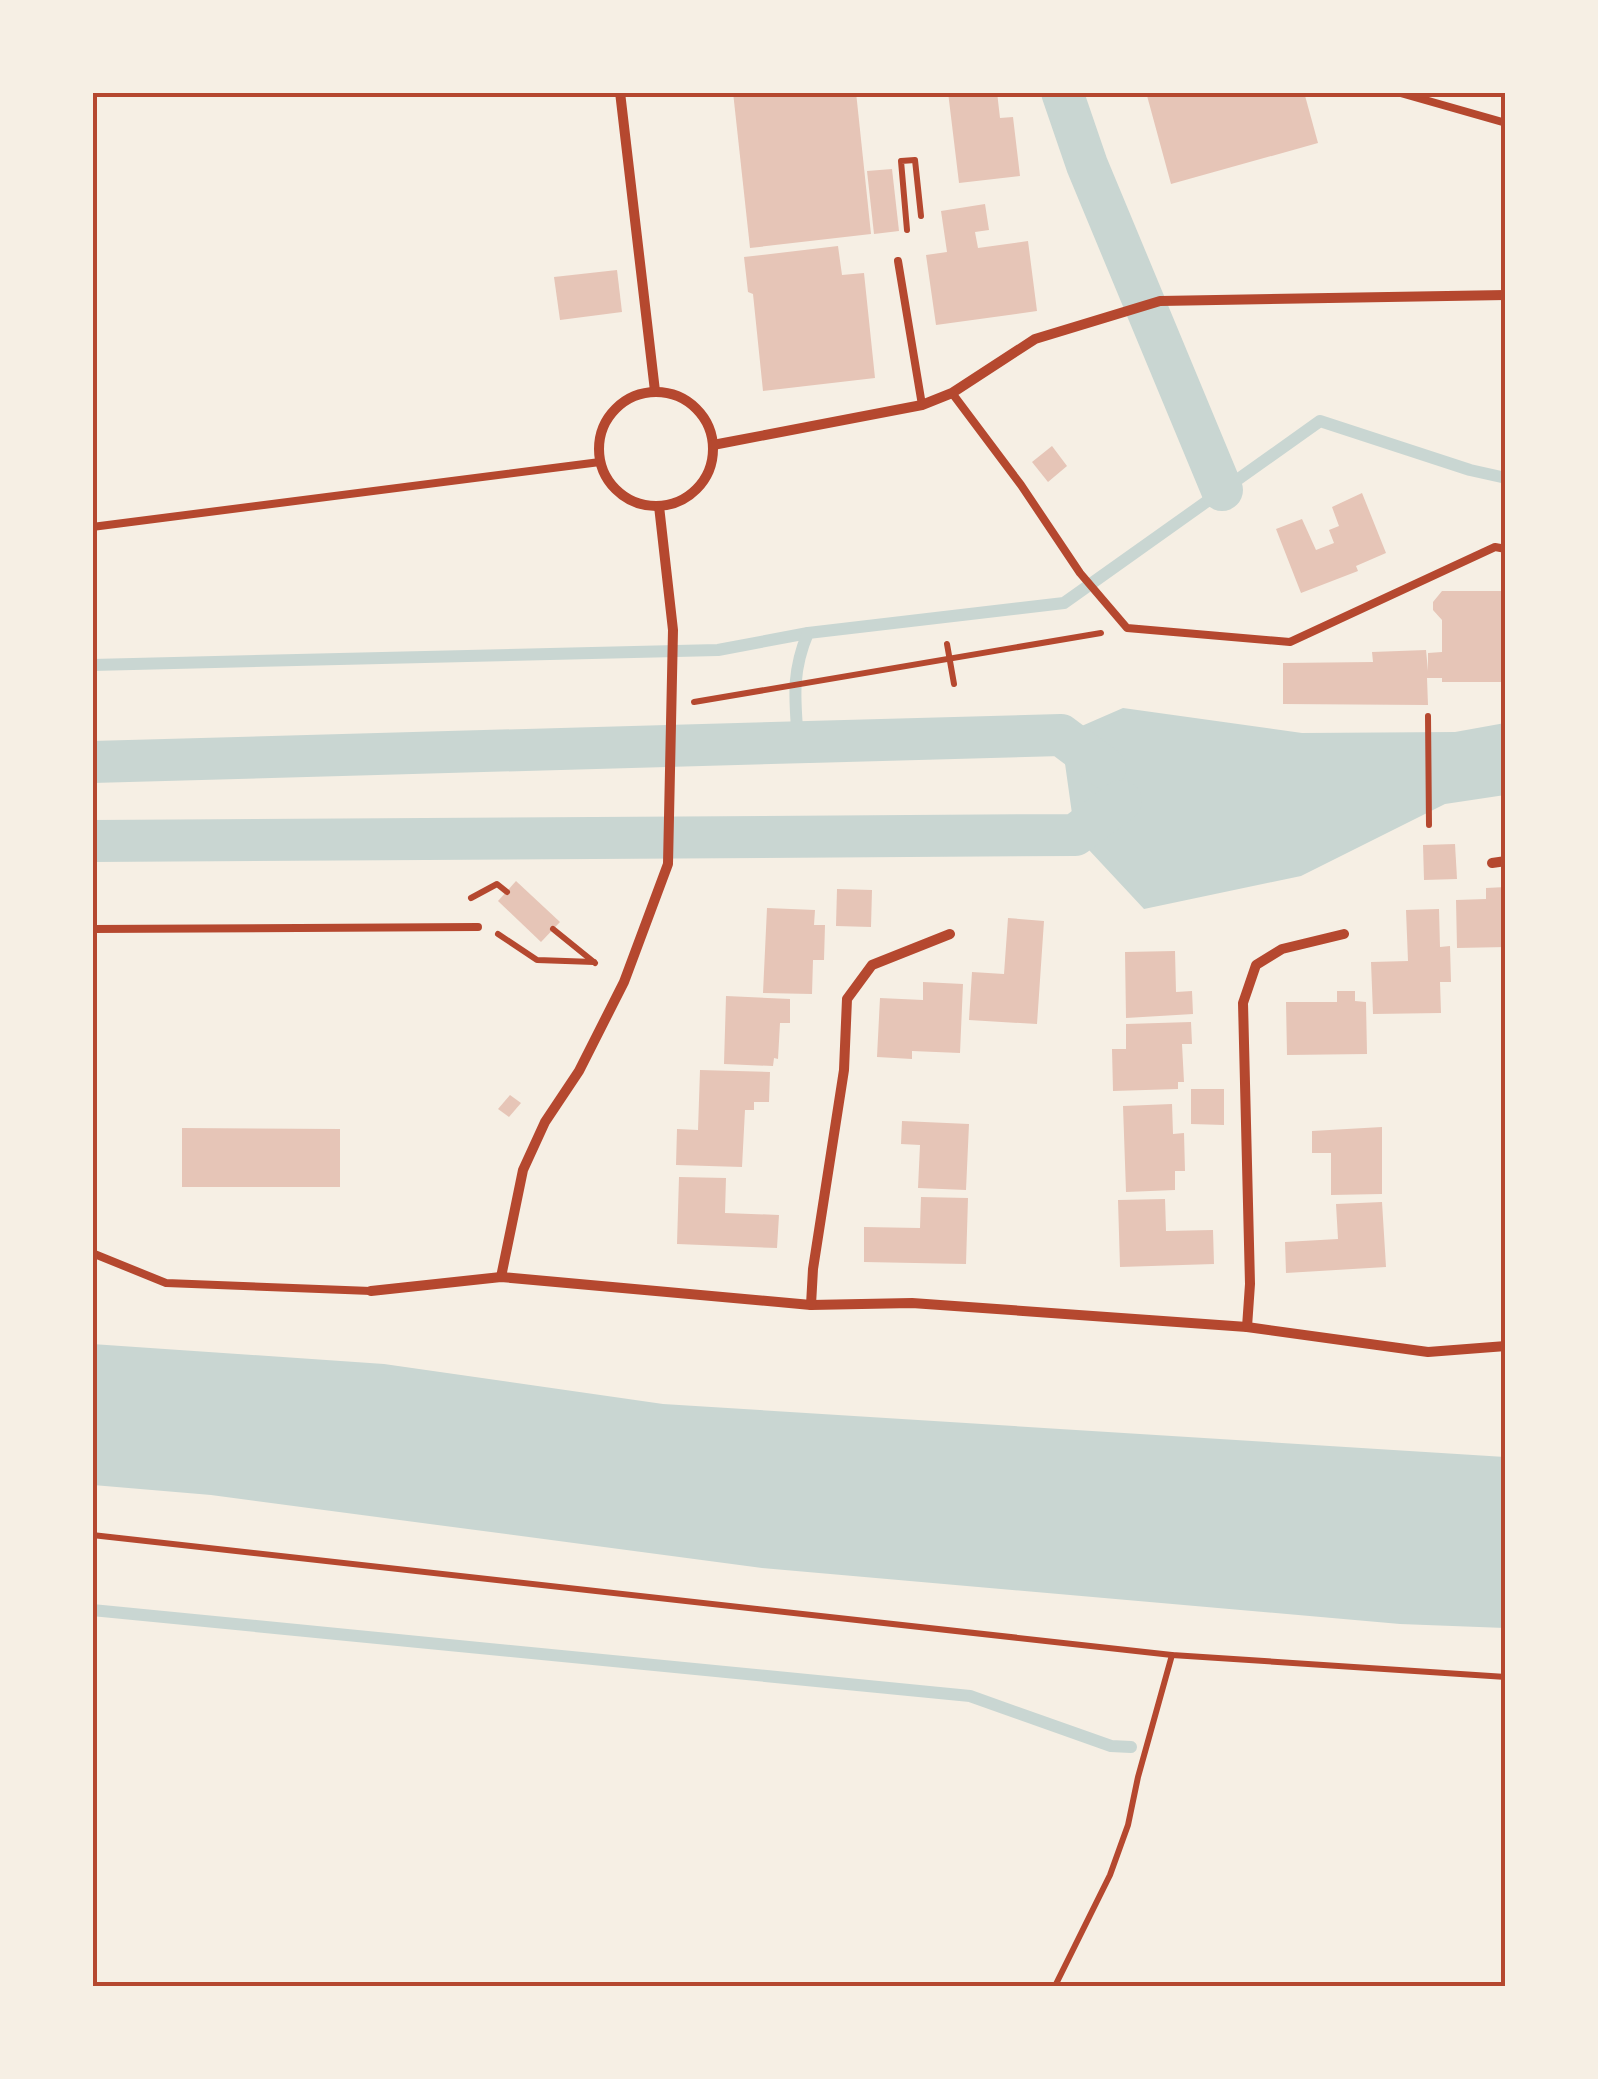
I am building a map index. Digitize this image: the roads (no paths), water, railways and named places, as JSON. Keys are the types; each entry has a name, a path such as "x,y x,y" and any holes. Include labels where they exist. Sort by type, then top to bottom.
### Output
{"street":[{"path":"620,92 656,390"},
{"path":"713,445 922,405 952,394 1035,339 1160,301 1506,295"},
{"path":"656,390 673,393 701,413 710,428 713,445 712,463 693,493 659,506 641,505 624,497 610,485 600,462 600,432 608,416 621,402 656,390"},
{"path":"502,1277 523,1170 545,1122 579,1071 624,982 668,864 673,630 659,506"},
{"path":"1492,864 1506,861"},
{"path":"811,1304 844,1070 847,1000 872,964 950,934"},
{"path":"1247,1327 1250,1284 1243,1002 1256,965 1282,949 1344,934"},
{"path":"371,1291 502,1277 811,1304 912,1303 1247,1327 1428,1352 1506,1346"}],"lane":[{"path":"1397,92 1506,123"},
{"path":"898,261 922,405"},
{"path":"952,394 1021,484 1080,573 1127,628 1290,642 1495,547 1506,550"},
{"path":"92,527 600,462"},
{"path":"92,929 478,927"},
{"path":"92,1253 166,1283 371,1291"}],"waterway":[{"path":"1062,92 1087,165 1222,490"},
{"path":"92,665 718,650 808,633 1064,603 1320,421 1506,478"},
{"path":"798,742 797,674 808,633"},
{"path":"92,762 1061,735 1105,768"},
{"path":"92,841 1075,835 1121,801"},
{"path":"92,1610 970,1696 1111,1746 1131,1747"}]}
